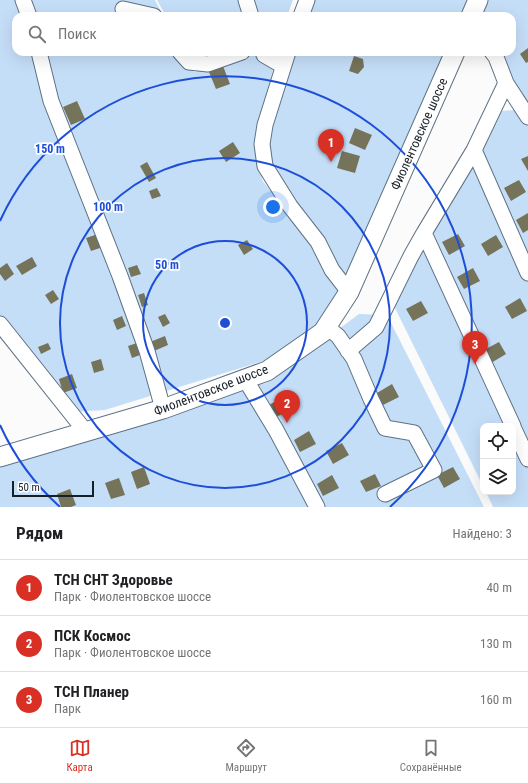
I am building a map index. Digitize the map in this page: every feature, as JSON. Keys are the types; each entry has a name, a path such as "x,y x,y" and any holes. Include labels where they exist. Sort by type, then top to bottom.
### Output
{"main road":[{"path":"473,12 478,0"},
{"name":"Фиолентовское шоссе","path":"0,457 163,409 267,371 323,332 349,292 453,56"}],"lane":[{"path":"23,0 28,12"},
{"path":"246,0 250,12"},
{"path":"302,12 307,0"},
{"path":"123,8 138,12"},
{"path":"40,56 52,101 120,276 147,351 163,409"},
{"path":"184,56 189,62 208,64 231,56"},
{"path":"270,56 286,59 265,125 262,144 265,166 290,206 318,242 332,270 349,292"},
{"path":"495,56 506,82 528,117"},
{"path":"496,56 528,99"},
{"path":"348,351 376,327 411,256 474,150 506,82"},
{"path":"474,150 528,273"},
{"path":"424,233 512,423"},
{"path":"0,324 86,432"},
{"path":"327,327 338,336 354,359 385,428 414,433 434,470 385,494"},
{"path":"245,379 276,430 317,507"},
{"path":"516,433 528,459"}],"shaded area":[{"path":"0,0 155,0 161,12 12,12 12,56 185,56 194,72 228,63 195,69 188,56 263,56 257,57 273,69 263,120 279,56 445,56 349,284 258,151 262,180 312,243 344,287 315,333 263,361 105,410 71,412 0,334"},
{"path":"157,0 293,0 288,12 164,12"},
{"path":"298,0 469,0 464,12 294,12"},
{"path":"483,0 528,0 528,106 489,56 516,56 516,12 478,12"},
{"path":"525,109 528,113 528,507 493,507 487,495 516,495 516,423 480,423 480,480 392,302 501,111"},
{"path":"359,314 387,315 484,507 0,507 0,464 266,383"}],"building":[{"path":"528,48 528,62 526,63 520,54"},
{"path":"354,56 363,59 364,67 358,74 349,71"},
{"path":"223,66 230,84 216,89 209,72"},
{"path":"77,101 85,119 71,125 63,107"},
{"path":"355,128 372,135 365,150 349,143"},
{"path":"233,142 240,153 226,162 219,151"},
{"path":"342,151 360,156 355,173 337,168"},
{"path":"528,156 528,171 521,159"},
{"path":"147,162 156,178 149,182 140,166"},
{"path":"519,180 526,192 511,201 504,188"},
{"path":"157,188 161,196 152,199 149,191"},
{"path":"528,213 528,230 523,233 516,220"},
{"path":"101,233 106,246 91,251 86,238"},
{"path":"458,234 465,246 449,255 442,242"},
{"path":"496,235 503,247 488,256 481,244"},
{"path":"247,240 253,249 244,255 238,245"},
{"path":"32,257 37,266 22,275 16,266"},
{"path":"7,263 14,274 5,281 0,274 0,268"},
{"path":"137,265 141,274 131,277 128,268"},
{"path":"473,268 480,281 464,289 457,277"},
{"path":"53,290 59,299 51,304 45,295"},
{"path":"144,293 148,305 142,307 138,295"},
{"path":"520,298 527,311 512,319 505,307"},
{"path":"421,301 428,313 413,321 406,309"},
{"path":"165,314 170,323 163,327 158,317"},
{"path":"122,316 126,326 117,330 113,320"},
{"path":"165,336 168,345 154,351 150,342"},
{"path":"499,342 506,354 491,363 484,350"},
{"path":"48,343 51,349 41,354 38,347"},
{"path":"137,343 140,355 132,358 128,346"},
{"path":"101,359 104,370 94,373 91,362"},
{"path":"72,374 77,388 63,393 59,379"},
{"path":"392,384 399,397 383,405 377,393"},
{"path":"285,396 292,409 276,417 269,405"},
{"path":"309,431 316,444 300,452 294,440"},
{"path":"342,443 349,455 333,464 326,451"},
{"path":"144,467 150,484 137,489 131,472"},
{"path":"453,467 460,479 444,488 437,475"},
{"path":"375,474 381,486 366,492 360,481"},
{"path":"332,475 339,488 323,496 317,484"},
{"path":"119,478 125,495 111,499 105,483"},
{"path":"70,489 76,505 71,507 61,507 57,494"}],"place":[{"name":"ТСН СНТ Здоровье","path":"331,162"},
{"name":"ТСН Планер","path":"475,364"},
{"name":"ПСК Космос","path":"287,423"}]}
